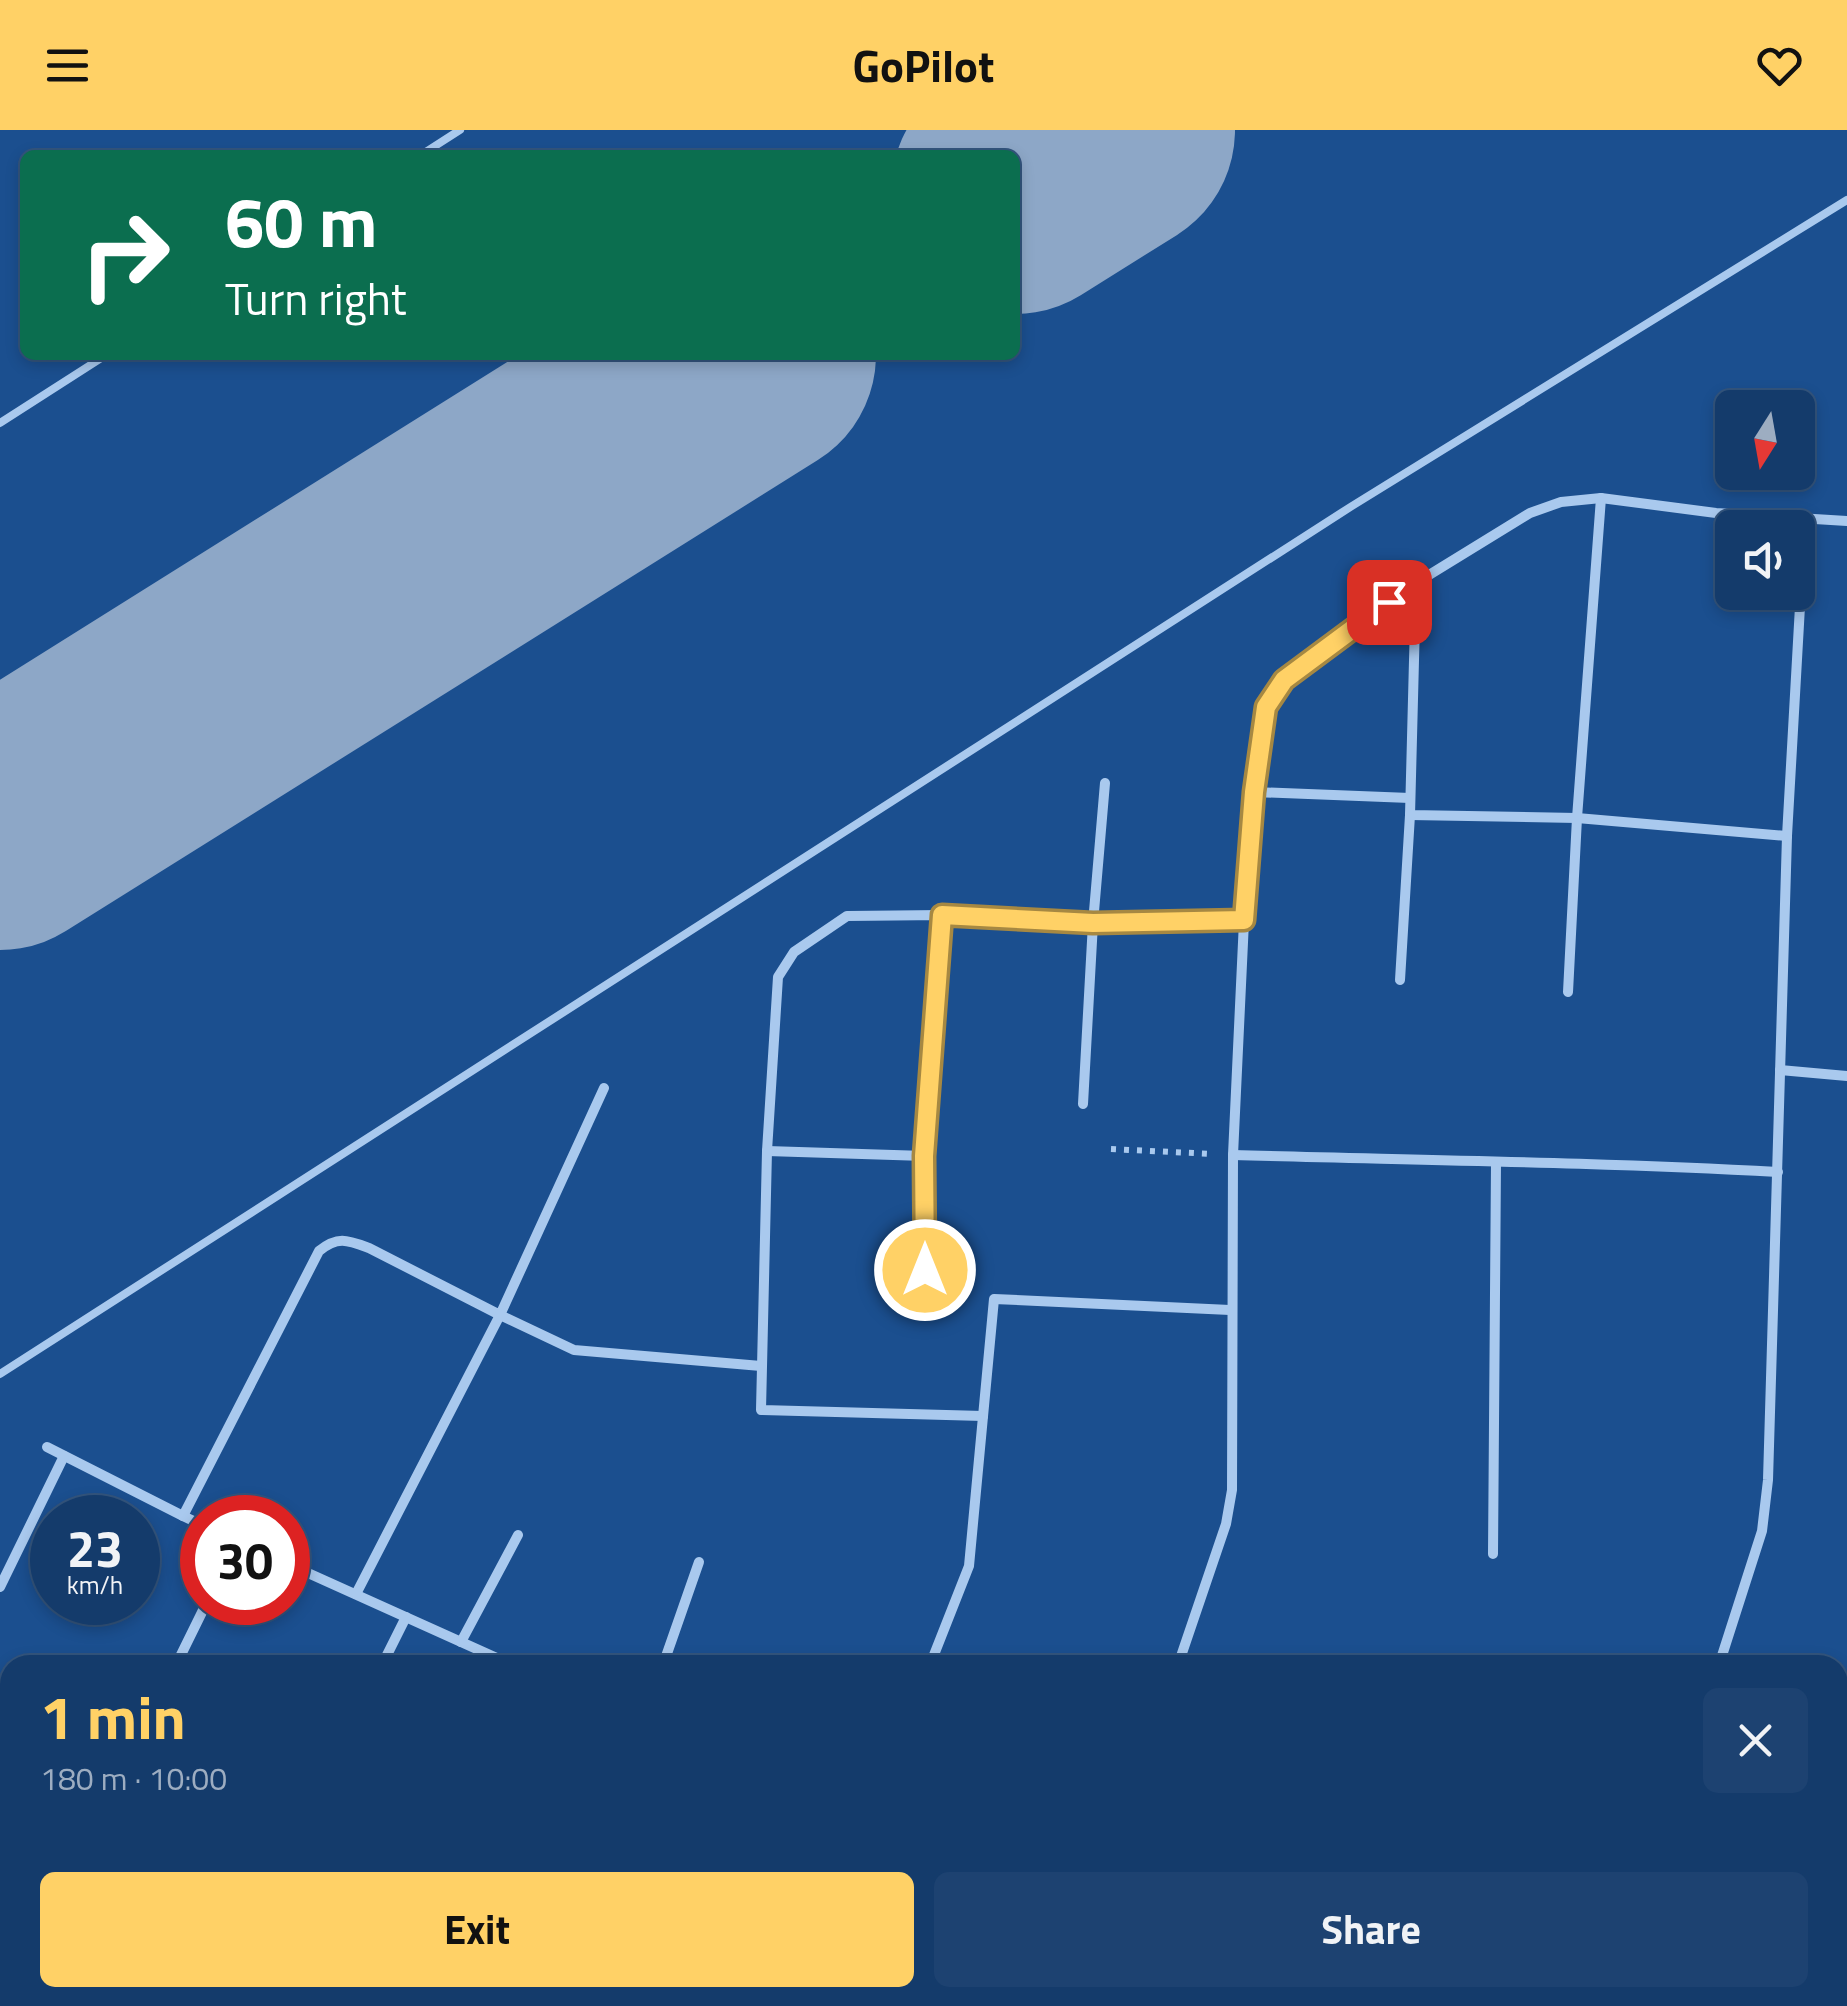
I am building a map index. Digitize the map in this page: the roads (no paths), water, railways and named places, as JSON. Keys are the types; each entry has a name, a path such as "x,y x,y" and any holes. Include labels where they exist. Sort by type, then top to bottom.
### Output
{"street":[{"path":"1568,992 1601,498"},
{"path":"1181,1655 1226,1524 1232,1490 1233,1154 1244,920 1254,792 1266,707 1284,680 1416,583 1530,513 1561,502 1601,498 1715,512"},
{"path":"1815,518 1847,519"},
{"path":"1400,980 1410,815 1416,583"},
{"path":"1721,1655 1762,1531 1768,1480 1787,836 1801,610"},
{"path":"1083,1104 1105,782"},
{"path":"1254,792 1410,798"},
{"path":"1410,815 1577,818 1787,836"},
{"path":"983,1416 761,1410 767,1151 778,977 784,964 794,952 847,916 942,915 1093,923 1244,920"},
{"path":"925,1270 924,1156 942,915"},
{"path":"1780,1070 1847,1076"},
{"path":"356,1594 500,1315 604,1088"},
{"path":"767,1151 924,1156"},
{"path":"1233,1154 1579,1162 1778,1172"},
{"path":"1492,1554 1496,1163"},
{"path":"194,1495 319,1251 331,1241 348,1241 369,1248 574,1350 761,1366"},
{"path":"934,1655 968,1566 994,1299 1230,1310"},
{"path":"47,1447 180,1514"},
{"path":"0,1586 64,1456"},
{"path":"461,1642 518,1534"},
{"path":"666,1655 699,1562"},
{"path":"310,1574 490,1655"},
{"path":"387,1655 406,1617"},
{"path":"181,1655 196,1625"}],"lane":[{"path":"429,150 460,130"},
{"path":"0,1374 1319,527 1847,200"},
{"path":"0,422 98,360"}]}
